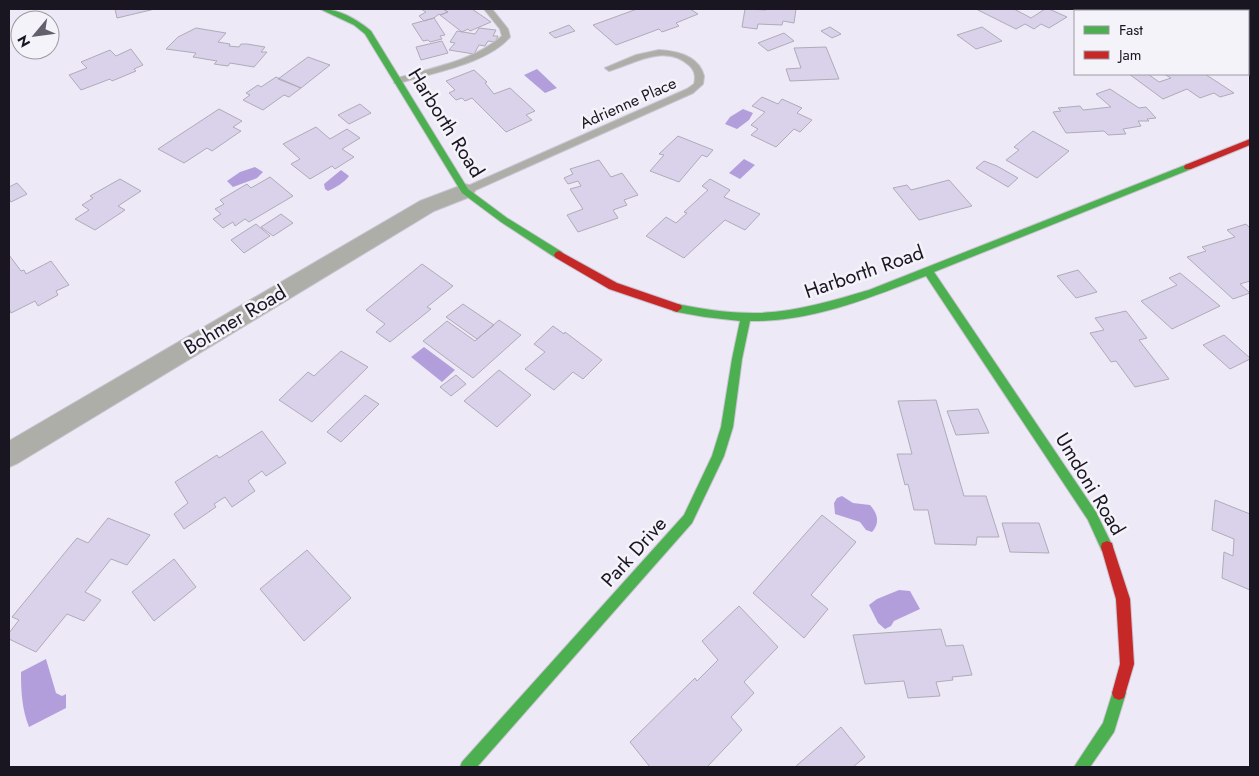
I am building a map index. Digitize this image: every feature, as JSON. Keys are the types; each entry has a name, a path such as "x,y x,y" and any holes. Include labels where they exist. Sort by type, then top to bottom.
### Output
{"street":[{"name":"Harborth Road","path":"324,9 357,23 368,33 465,191 484,207 595,277 627,292 667,305 718,316 765,318 817,311 872,293 1250,142"},
{"name":"Bohmer Road","path":"9,455 427,206 465,191"},
{"name":"Umdoni Road","path":"928,271 1092,516 1111,555 1123,599 1127,664 1109,727 1081,767"},
{"name":"Park Drive","path":"468,767 688,519 718,456 727,427 737,359 746,317"}],"lane":[{"path":"397,81 469,58 500,44 506,37 504,29 488,9"},
{"name":"Adrienne Place","path":"465,191 690,91 696,88 700,81 699,72 694,64 680,54 666,52 647,54 609,68"}],"shaded area":[{"path":"537,69 557,88 545,93 524,75"},
{"path":"743,109 753,113 749,120 737,129 725,124 730,117"},
{"path":"744,159 755,165 740,179 729,173"},
{"path":"255,167 263,172 257,178 233,187 227,181 240,172"},
{"path":"341,170 349,176 340,185 331,190 325,189 324,184"},
{"path":"424,347 455,370 442,382 411,357"},
{"path":"842,496 853,503 870,505 877,518 875,529 872,532 866,530 860,522 835,514 834,503 837,498"},
{"path":"899,590 910,591 920,609 894,621 891,626 885,629 878,623 869,605 877,599"},
{"path":"46,659 56,693 62,696 66,694 66,708 29,727 22,700 21,672"}],"building":[{"path":"115,9 155,9 117,18"},
{"path":"421,9 443,9 448,12 424,21 419,16 426,12"},
{"path":"443,9 472,9 491,22 470,31 468,29 462,32 440,15 448,12"},
{"path":"637,9 690,9 698,14 676,23 679,26 662,32 659,29 616,45 593,25"},
{"path":"745,9 796,9 794,23 783,21 782,25 758,24 757,29 742,27"},
{"path":"976,9 1014,9 1031,18 1045,9 1049,9 1067,17 1049,28 1041,24 1034,29 1025,24 1016,29"},
{"path":"434,18 445,35 440,36 442,39 430,42 428,40 423,41 412,24"},
{"path":"569,25 575,31 555,38 549,33"},
{"path":"830,27 841,34 832,38 821,31"},
{"path":"982,27 1002,41 976,49 957,35"},
{"path":"196,28 226,33 218,42 230,44 229,46 239,47 241,44 247,44 265,47 261,52 267,52 254,67 230,63 228,66 214,64 217,61 193,57 196,53 166,49 178,37"},
{"path":"479,28 496,30 493,36 498,36 495,42 488,41 485,46 479,45 474,54 449,50 455,43 450,42 457,31 475,34"},
{"path":"1249,32 1250,32 1249,62"},
{"path":"784,33 794,41 768,51 758,43"},
{"path":"442,41 448,53 421,60 416,47"},
{"path":"826,47 839,79 790,81 786,69 801,68 794,48"},
{"path":"131,49 143,65 134,69 136,71 112,81 110,79 81,90 69,75 87,68 81,62 110,50 116,56"},
{"path":"308,57 330,65 301,88 278,79"},
{"path":"474,70 487,82 485,83 494,94 510,88 535,111 526,115 532,120 506,132 472,98 465,101 462,98 456,100 449,93 455,90 446,81"},
{"path":"1130,75 1149,75 1159,82 1171,78 1166,75 1207,75 1234,93 1220,97 1214,93 1200,98 1187,89 1163,99"},
{"path":"276,77 301,88 289,97 284,95 263,110 243,100 250,95 246,93 258,85 261,87"},
{"path":"1110,89 1139,108 1146,107 1156,118 1147,119 1149,121 1138,121 1141,126 1123,129 1126,134 1108,135 1104,131 1066,133 1053,112 1061,111 1058,108 1080,106 1083,110 1111,107 1096,94"},
{"path":"762,97 778,104 782,99 802,108 797,113 812,120 800,132 794,129 776,147 751,135 758,129 751,125 765,112 752,106"},
{"path":"360,104 371,113 349,124 338,115"},
{"path":"219,109 242,121 233,127 241,131 212,151 207,148 184,163 158,149"},
{"path":"316,127 330,139 347,129 360,138 342,149 354,157 335,169 332,166 310,179 291,164 300,159 283,144"},
{"path":"1033,131 1069,151 1037,178 1006,160 1019,150 1014,147"},
{"path":"678,136 713,150 707,157 702,155 679,182 650,171 664,155 659,154"},
{"path":"599,160 611,177 622,173 638,195 624,200 627,205 613,210 618,218 578,232 567,215 583,209 570,189 581,186 578,181 568,184 564,178 573,174 570,169"},
{"path":"984,161 1018,178 1008,187 976,168"},
{"path":"270,177 293,196 249,222 245,219 235,226 233,222 223,228 213,219 221,214 215,209 224,204 220,200 247,184 251,188"},
{"path":"120,179 141,191 118,206 125,210 95,230 75,219 89,210 82,205 93,198 90,196"},
{"path":"710,179 730,190 724,197 760,214 745,230 725,220 684,258 646,236 666,217 676,223 687,213 684,212 708,190 702,186"},
{"path":"949,180 972,206 919,220 893,188 907,185 911,190"},
{"path":"17,183 27,194 11,202 9,199 9,187"},
{"path":"281,214 293,223 273,236 261,227"},
{"path":"256,224 270,236 244,253 231,240"},
{"path":"1246,224 1250,228 1250,281 1240,284 1250,293 1233,299 1187,257 1206,251 1202,247 1235,237 1227,230"},
{"path":"9,255 21,271 24,270 26,274 51,261 69,285 56,291 58,295 38,306 35,301 11,313 9,309"},
{"path":"422,264 453,286 427,307 431,309 390,342 376,332 385,324 366,310"},
{"path":"1078,270 1097,292 1076,298 1057,276"},
{"path":"1180,273 1220,306 1172,329 1141,301 1177,285 1169,278"},
{"path":"463,304 494,325 477,339 446,317"},
{"path":"1126,311 1147,338 1139,340 1169,379 1135,387 1116,361 1111,362 1090,333 1104,330 1095,318"},
{"path":"499,320 521,335 473,378 423,341 447,321 475,341"},
{"path":"553,326 564,334 565,332 602,360 583,379 573,372 554,390 525,369 545,352 534,344"},
{"path":"1224,335 1250,359 1230,369 1203,345"},
{"path":"341,351 368,367 312,422 279,400 308,372 314,376"},
{"path":"499,370 531,395 497,427 464,401"},
{"path":"456,375 466,384 451,396 440,387"},
{"path":"365,395 379,404 341,442 327,432"},
{"path":"936,400 964,496 986,496 999,537 977,537 976,545 935,544 928,510 914,510 908,484 905,485 897,454 912,454 898,401"},
{"path":"978,409 989,433 956,435 947,411"},
{"path":"262,431 286,463 266,476 262,471 248,481 255,491 232,507 225,497 214,504 216,507 184,529 174,514 188,503 175,482 217,455 219,458"},
{"path":"1215,500 1250,514 1250,590 1222,578 1224,552 1233,556 1234,539 1212,530"},
{"path":"822,515 856,542 811,595 828,609 804,638 753,593"},
{"path":"108,518 150,535 127,565 111,559 85,592 101,600 84,621 67,614 36,652 9,639 9,633 19,620 12,617 77,538 88,543"},
{"path":"1002,523 1039,523 1049,553 1010,552"},
{"path":"307,550 351,598 304,641 260,589"},
{"path":"174,559 196,587 154,621 132,592"},
{"path":"739,606 778,647 744,682 754,693 731,717 742,730 707,767 650,767 630,742 695,678 697,681 718,660 702,641"},
{"path":"941,629 946,646 963,645 972,675 952,677 953,680 936,682 940,696 908,698 904,681 865,684 853,635"},
{"path":"841,727 865,757 853,767 795,767"}],"traffic: fast":[{"path":"324,9 357,23 368,33 465,191 504,220 559,255"},
{"path":"677,308 730,316 753,317 776,316 821,308 872,293 1188,167"},
{"path":"928,271 1092,516 1107,547"},
{"path":"467,767 688,519 718,456 727,427 737,359 746,317"},
{"path":"1081,767 1109,727 1119,693"}],"traffic: jam":[{"path":"1188,167 1250,142"},
{"path":"559,255 613,286 677,308"},
{"path":"1107,547 1123,599 1127,664 1119,693"}]}
